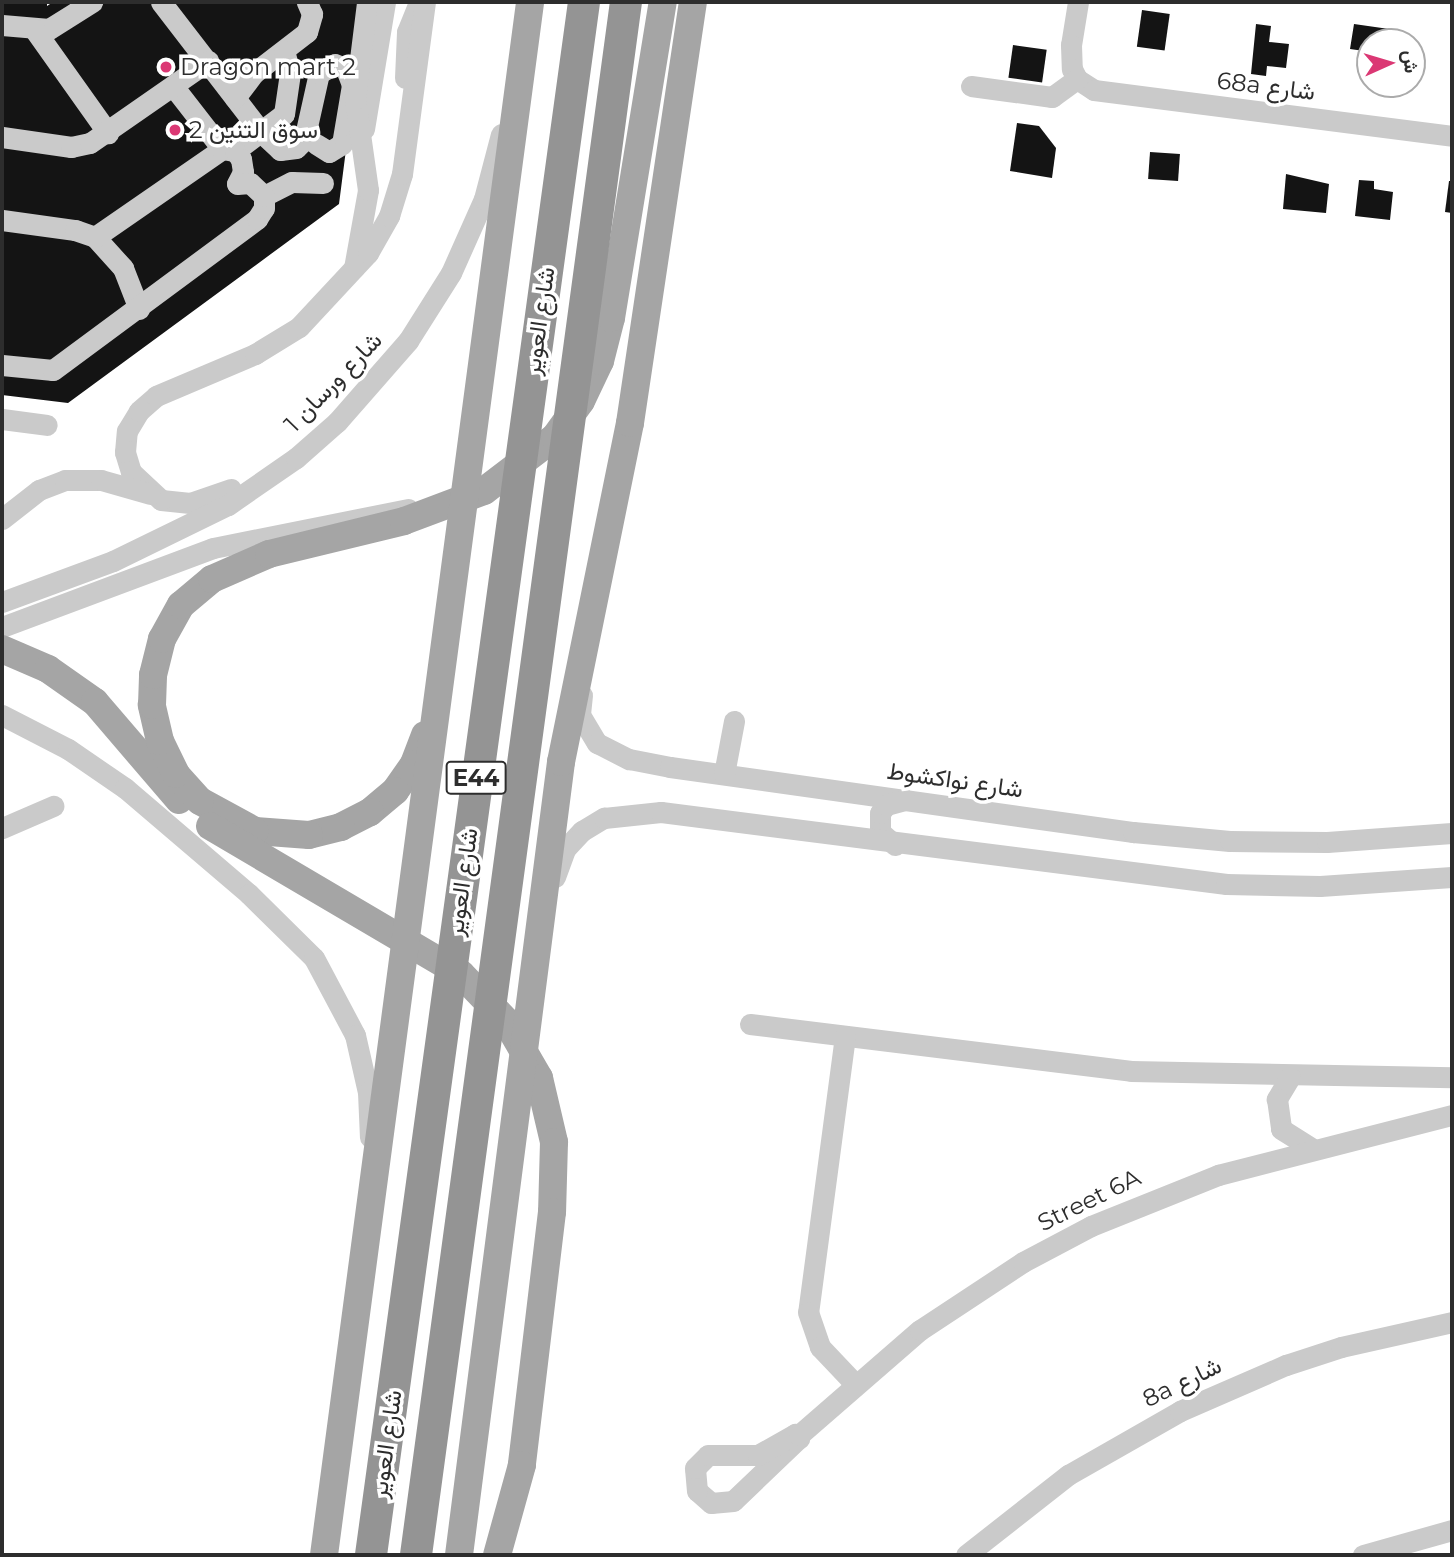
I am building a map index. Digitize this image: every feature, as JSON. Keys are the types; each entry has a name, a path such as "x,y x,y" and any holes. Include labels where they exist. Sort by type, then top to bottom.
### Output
{"highway":[{"name":"شارع العوير","path":"371,1555 584,2"},
{"name":"شارع العوير","path":"416,1555 625,2"}],"main road":[{"path":"324,1555 530,2"},
{"path":"444,661 426,733 414,764 394,791 370,812 341,827 309,835 256,831 200,801 176,774 160,741 152,705 153,675 171,622 181,605 212,579 269,554 404,521 484,491 555,437 586,391 600,361 611,318 663,2"},
{"path":"460,1555 561,762 630,422 693,2"},
{"path":"2,649 48,669 95,702 168,790 223,835 428,953 485,996 525,1048 549,1109 555,1174 522,1465 497,1555"}],"street":[{"path":"2,25 34,29 55,26 92,2"},
{"path":"161,2 262,133 280,150 301,144 319,73 329,65 341,65 352,79 344,139 334,151 324,151 316,144"},
{"path":"353,270 368,190 355,99 368,2"},
{"path":"360,144 385,2"},
{"path":"412,107 405,74 405,43 418,2"},
{"path":"152,495 131,472 125,452 127,431 139,411 156,397 278,342 318,310 353,270 389,216 402,174 425,2"},
{"path":"971,86 1052,97 1077,79 1070,57 1078,2"},
{"path":"235,98 254,73 284,51 310,26 312,4"},
{"path":"34,29 108,133"},
{"name":"شارع ورسان 1","path":"2,602 93,569 191,525 296,458 383,373 451,273 484,199 514,63 526,37"},
{"path":"380,40 405,43"},
{"path":"95,237 228,150 262,133 284,114 290,73 284,51"},
{"path":"2,137 71,147 108,133 208,61"},
{"name":"68a شارع","path":"1077,79 1104,93 1452,136"},
{"path":"2,365 53,370 139,309 257,219 264,208 264,195 250,183 237,184 243,168 173,86"},
{"path":"264,195 292,182 324,183"},
{"path":"2,219 75,229 95,237 122,268 139,309"},
{"path":"2,419 47,425"},
{"path":"2,519 39,490 65,480 101,480 170,503 204,501 296,458"},
{"path":"2,627 213,548 370,514 443,506"},
{"name":"شارع نواكشوط","path":"593,607 580,715 587,730 612,753 629,760 905,800 1230,841 1327,842 1452,833"},
{"path":"2,715 68,749 143,803 295,936 331,982 355,1035 368,1092 370,1152 360,1287"},
{"path":"724,774 734,721"},
{"path":"895,845 886,840 878,823 886,805 905,800"},
{"path":"2,828 53,806"},
{"path":"537,965 565,849 604,818 629,813 695,813 895,845 1226,884 1320,886 1452,877"},
{"path":"750,1024 1055,1064 1290,1077 1452,1077"},
{"path":"845,1036 808,1312 820,1346 854,1383"},
{"path":"1201,1073 1220,1083 1257,1085 1277,1099"},
{"path":"1218,1175 1264,1153 1281,1129 1277,1099 1290,1077"},
{"name":"Street 6A","path":"799,1435 758,1455 708,1455 695,1468 697,1492 711,1503 733,1501 854,1383 931,1322 1023,1262 1127,1209 1218,1175 1311,1148 1452,1115"},
{"path":"1281,1129 1311,1148"},
{"name":"8a شارع","path":"966,1555 1068,1475 1180,1411 1308,1357 1452,1322"},
{"path":"1363,1555 1452,1530"}],"building":[{"name":"سوق التنين 2","path":"2,2 47,2 47,6 53,2 365,2 339,204 68,403 2,395"},
{"path":"1142,10 1170,14 1165,51 1137,47"},
{"path":"1256,24 1271,26 1269,42 1289,44 1286,68 1267,66 1266,76 1251,74"},
{"path":"1354,24 1382,28 1356,28 1356,50 1350,49"},
{"path":"1013,45 1047,50 1042,82 1008,78"},
{"path":"1017,123 1039,126 1056,148 1052,178 1010,171"},
{"path":"1150,152 1180,154 1178,181 1148,179"},
{"path":"1286,174 1329,184 1326,213 1283,209"},
{"path":"1359,180 1374,181 1374,189 1393,192 1390,220 1355,216"},
{"path":"1449,181 1452,181 1452,213 1445,212"}],"place":[{"name":"Dragon mart 2","path":"166,67"},
{"name":"سوق التنين 2","path":"175,130"}]}
